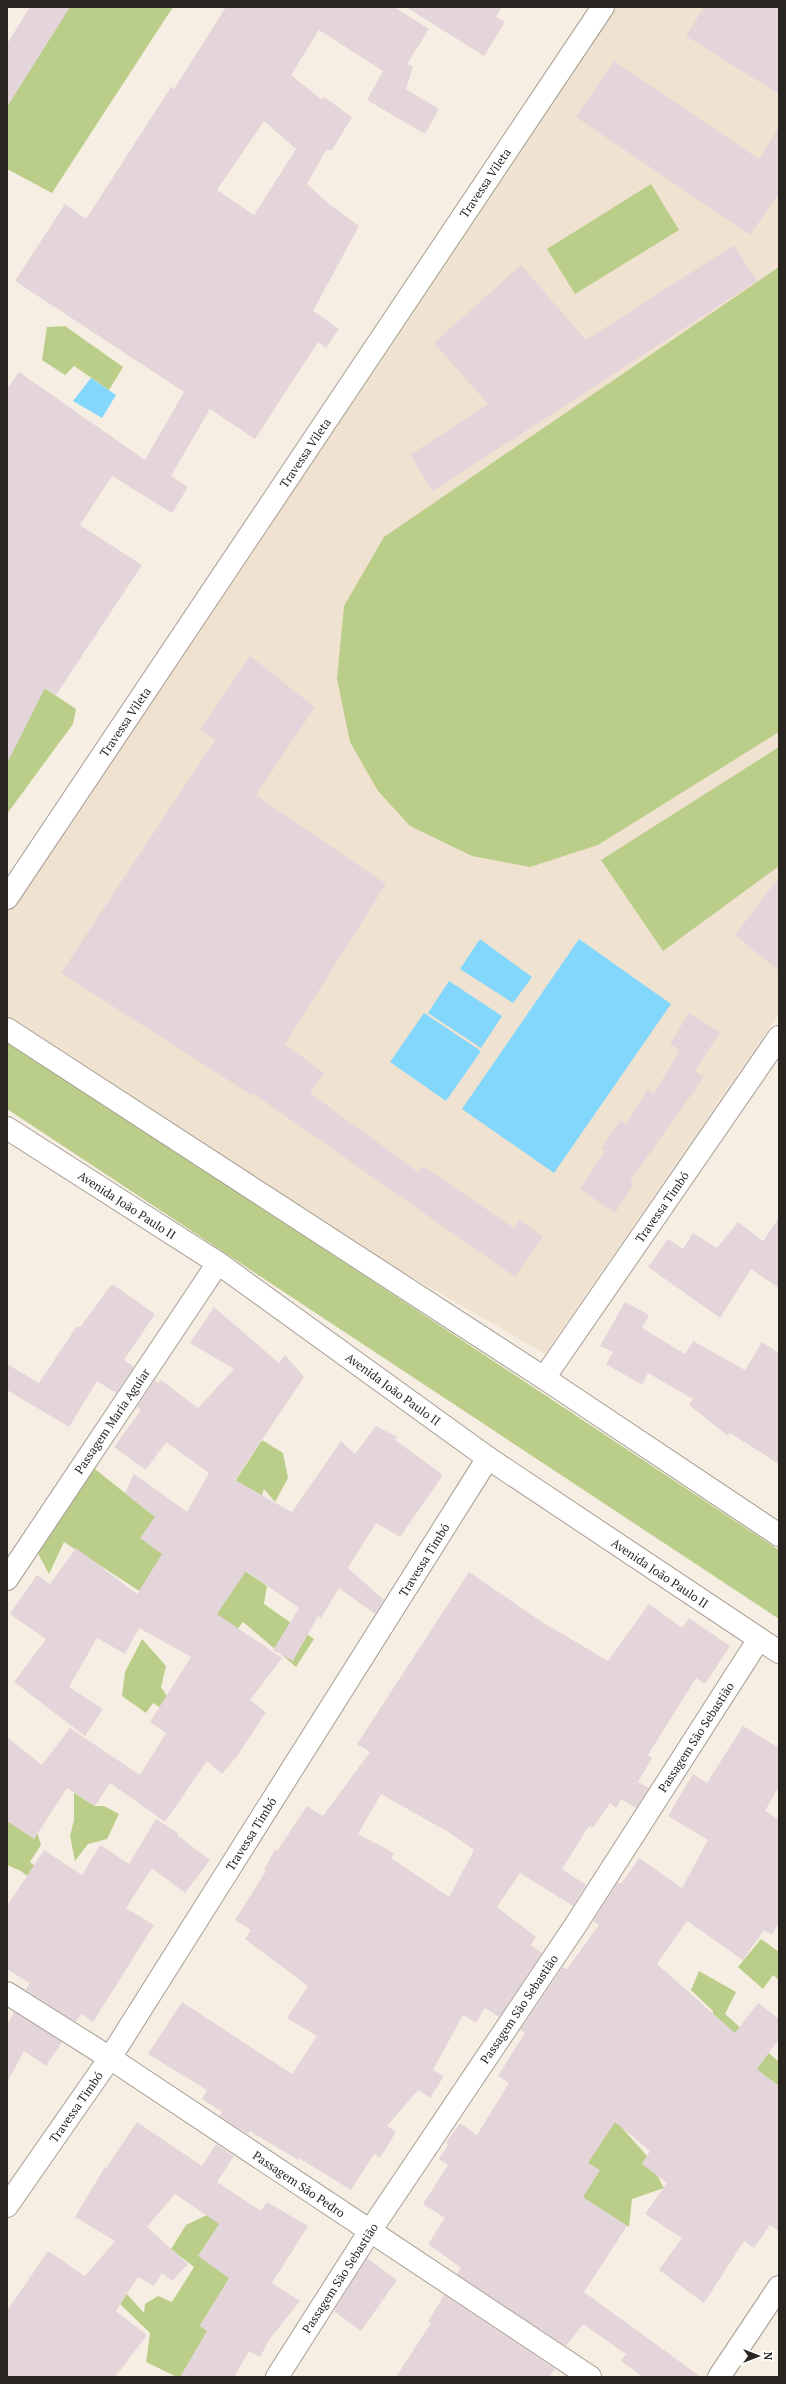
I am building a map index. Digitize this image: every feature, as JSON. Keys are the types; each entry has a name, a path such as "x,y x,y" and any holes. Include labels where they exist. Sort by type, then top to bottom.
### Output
{"street":[{"name":"Travessa Vileta","path":"7,898 603,7"},
{"path":"7,1029 544,1378 779,1535"},
{"name":"Travessa Timbó","path":"544,1378 779,1037"},
{"name":"Avenida João Paulo II","path":"7,1128 218,1263 488,1458 779,1652"},
{"name":"Passagem Maria Aguiar","path":"7,1578 218,1263"},
{"name":"Travessa Timbó","path":"7,2206 110,2058 488,1458"},
{"name":"Passagem São Sebastião","path":"277,2377 370,2231 571,1932 759,1639"},
{"name":"Passagem São Pedro","path":"7,1993 110,2058 590,2377"},
{"path":"719,2377 779,2287"}],"shaded area":[{"path":"603,7 779,7 779,1014 545,1354 201,1156 7,1029 7,899"}],"green space":[{"path":"60,7 173,7 52,193 7,169 7,86"},
{"path":"651,184 679,230 575,294 547,249"},
{"path":"779,267 779,732 598,845 530,867 472,856 410,826 378,791 350,742 337,679 344,606 384,537"},
{"path":"65,326 123,367 109,390 74,366 65,375 42,360 47,327"},
{"path":"7,679 31,679 76,709 73,724 7,814"},
{"path":"779,747 779,866 663,951 601,860"},
{"path":"7,1039 779,1550 779,1619 7,1109"},
{"path":"262,1440 283,1453 288,1478 275,1502 264,1489 256,1513 232,1486"},
{"path":"90,1465 145,1509 222,1555 267,1586 264,1604 314,1639 296,1667 243,1622 224,1646 64,1542 49,1574 35,1548"},
{"path":"142,1639 166,1666 161,1687 166,1695 191,1712 185,1723 153,1703 146,1713 122,1696 125,1672"},
{"path":"74,1793 95,1806 104,1806 119,1814 107,1839 88,1844 75,1861 70,1836 74,1820"},
{"path":"7,1821 35,1825 41,1845 30,1862 45,1875 43,1888 21,1871 7,1865"},
{"path":"761,1939 779,1952 779,1980 773,1975 763,1989 738,1967"},
{"path":"699,1971 736,1992 725,2014 779,2062 779,2086 711,2038 713,2011 691,1990"},
{"path":"601,2104 647,2156 664,2188 632,2199 629,2227 607,2213 571,2201"},
{"path":"211,2213 226,2223 239,2281 215,2301 200,2326 227,2341 180,2377 177,2377 146,2362 150,2333 120,2304 127,2294 144,2313 145,2304 158,2296 172,2302 194,2267 171,2249 186,2225"}],"water":[{"path":"91,378 116,395 102,418 73,401"},
{"path":"480,939 532,977 513,1003 460,969"},
{"path":"579,939 671,1004 554,1173 462,1109"},
{"path":"449,981 502,1016 481,1048 428,1013"},
{"path":"424,1013 481,1051 446,1101 390,1062"}],"building":[{"path":"30,7 70,7 7,107 7,44"},
{"path":"226,7 394,7 429,29 407,64 413,67 406,89 439,109 425,134 367,100 383,71 319,30 291,75 322,100 324,97 352,117 332,150 326,150 307,184 329,204 359,226 313,311 339,329 326,348 318,342 255,439 210,409 171,476 188,487 172,513 112,476 80,525 142,565 56,695 45,688 7,763 7,389 19,372 145,460 184,392 15,281 65,204 86,219 171,87 174,89","holes":["264,121 296,149 254,215 217,190"]},
{"path":"406,7 502,7 496,17 505,22 484,56"},
{"path":"704,7 779,7 779,94 686,36"},
{"path":"614,61 759,159 779,127 779,193 750,235 576,117"},
{"path":"734,245 757,281 433,491 410,455 488,404 434,343 521,265 586,340"},
{"path":"250,656 315,707 256,795 386,884 285,1044 324,1073 310,1093 418,1172 423,1166 514,1228 519,1220 543,1236 515,1277 254,1094 253,1096 61,973 215,740 200,730"},
{"path":"779,877 779,971 735,935"},
{"path":"689,1013 720,1032 695,1071 704,1077 630,1181 634,1184 615,1213 580,1189 605,1151 601,1148 621,1120 626,1124 648,1089 654,1093 680,1050 670,1044"},
{"path":"779,1218 779,1288 751,1269 720,1318 648,1267 668,1239 683,1249 693,1233 717,1248 738,1222 763,1241"},
{"path":"112,1284 155,1314 124,1360 134,1367 116,1393 97,1381 69,1427 7,1390 7,1364 39,1383 77,1326 80,1327"},
{"path":"625,1302 649,1315 642,1328 685,1354 693,1341 745,1370 762,1342 779,1353 779,1464 730,1433 728,1436 689,1405 693,1399 648,1373 642,1385 606,1364 613,1352 600,1346"},
{"path":"214,1307 279,1363 285,1355 304,1377 235,1480 292,1512 341,1441 355,1454 376,1426 397,1437 395,1440 443,1475 400,1537 376,1523 348,1568 384,1600 375,1614 339,1588 321,1618 318,1616 293,1661 273,1650 299,1608 246,1571 217,1614 282,1658 250,1700 266,1712 237,1756 222,1774 207,1761 165,1822 110,1783 95,1806 67,1788 34,1839 7,1821 7,1737 42,1765 70,1728 140,1775 166,1733 150,1722 191,1657 139,1628 125,1654 97,1638 69,1687 103,1709 85,1736 14,1682 46,1639 10,1614 37,1575 50,1584 76,1548 137,1594 162,1554 140,1538 155,1517 125,1493 134,1474 187,1512 209,1473 166,1442 146,1470 114,1447 141,1410 137,1407 155,1380 159,1383 161,1380 198,1408 234,1369 190,1343"},
{"path":"469,1572 542,1622 608,1661 649,1604 682,1628 689,1618 730,1646 705,1684 696,1678 648,1755 652,1758 638,1782 649,1788 636,1808 621,1799 616,1808 610,1803 593,1828 589,1826 562,1869 586,1885 573,1906 520,1873 497,1907 536,1937 531,1945 542,1953 499,2017 485,2008 476,2023 463,2015 433,2070 444,2076 430,2098 418,2090 387,2126 396,2132 380,2158 374,2154 351,2190 299,2158 298,2160 250,2131 248,2134 219,2116 222,2112 202,2099 207,2090 148,2054 182,2002 292,2074 317,2036 287,2018 308,1986 245,1939 251,1930 235,1920 266,1871 264,1870 275,1849 277,1851 307,1806 323,1816 370,1752 357,1744","holes":["381,1794 450,1833 474,1850 449,1897 391,1858 394,1853 358,1834"]},
{"path":"743,1726 779,1748 779,1786 765,1811 779,1820 779,1922 772,1935 764,1930 743,1960 687,1921 657,1964 735,2033 758,2003 779,2019 779,2039 757,2069 779,2087 779,2231 770,2225 754,2248 744,2241 704,2303 659,2270 682,2238 645,2214 667,2183 642,2164 650,2151 615,2122 588,2163 600,2170 583,2197 627,2226 584,2292 701,2377 643,2377 621,2361 626,2354 583,2324 566,2346 457,2274 461,2268 428,2244 445,2218 423,2204 448,2165 439,2159 448,2145 446,2143 460,2123 477,2135 509,2083 498,2076 525,2033 520,2030 563,1967 567,1969 599,1925 593,1921 618,1882 621,1884 639,1858 682,1888 708,1840 668,1816 693,1774 707,1783"},
{"path":"156,1819 178,1833 177,1835 210,1860 185,1893 152,1868 126,1908 154,1925 93,2022 81,2014 76,2022 26,1990 29,1983 7,1969 7,1906 44,1850 82,1875 100,1845 129,1864"},
{"path":"14,2012 62,2042 46,2066 24,2051 7,2083 7,2025"},
{"path":"137,2122 202,2166 216,2144 234,2156 217,2182 261,2211 267,2202 308,2226 272,2283 300,2301 269,2340 260,2357 249,2351 234,2377 180,2377 207,2331 200,2326 229,2278 198,2256 219,2224 175,2194 147,2227 188,2264 172,2281 162,2273 154,2286 138,2277 116,2311 147,2335 115,2377 7,2377 7,2311 48,2251 85,2276 115,2241 75,2217 105,2167 106,2168"},
{"path":"367,2258 397,2280 361,2331 334,2311"},
{"path":"444,2295 555,2369 549,2377 396,2377 431,2323 428,2322"}]}
